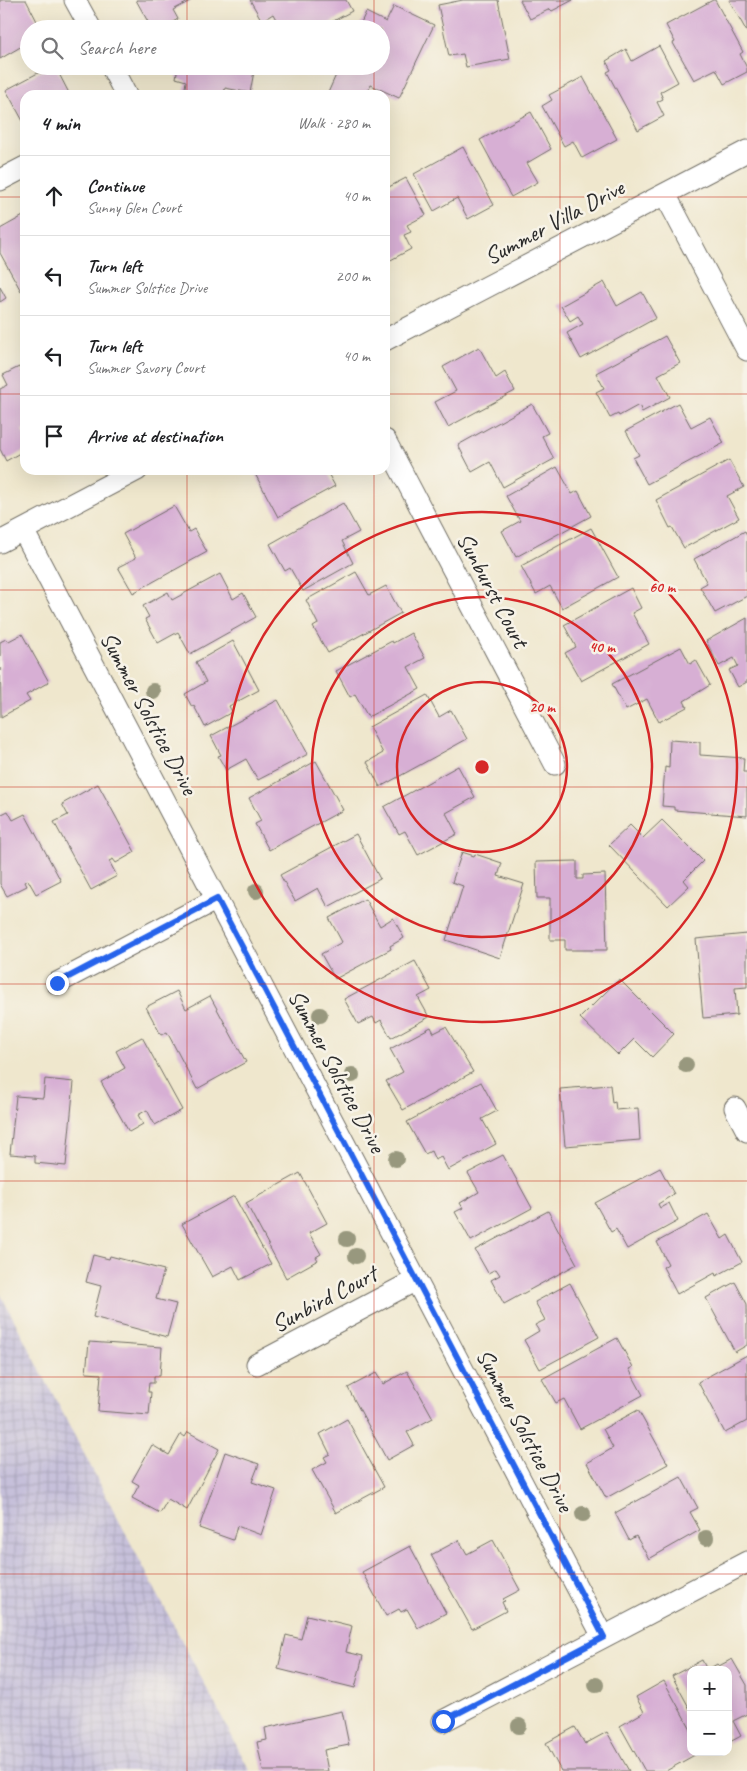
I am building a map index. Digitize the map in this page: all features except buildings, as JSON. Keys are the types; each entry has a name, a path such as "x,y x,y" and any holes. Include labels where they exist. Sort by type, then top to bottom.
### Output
{"street":[{"path":"76,0 86,20"},
{"path":"116,75 123,90"},
{"name":"Summer Villa Drive","path":"390,337 747,151"},
{"path":"0,180 20,170"},
{"path":"665,194 747,350"},
{"name":"Sunburst Court","path":"390,450 555,764"},
{"path":"0,542 128,475"},
{"name":"Summer Solstice Drive","path":"23,530 604,1637"},
{"path":"57,983 217,899"},
{"path":"735,1108 747,1131"},
{"name":"Sunbird Court","path":"257,1364 416,1280"},
{"path":"443,1721 747,1562"}],"shaded area":[{"path":"0,1293 250,1771 0,1771"}],"route":[{"path":"57,983 217,899 604,1637 443,1721"}]}
